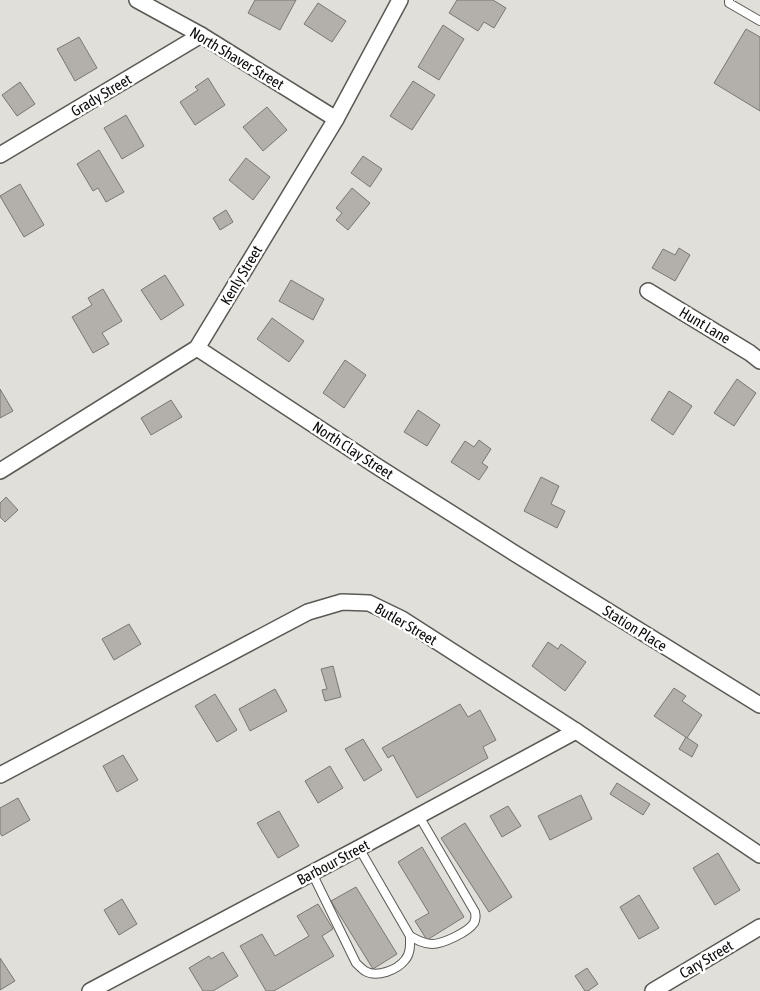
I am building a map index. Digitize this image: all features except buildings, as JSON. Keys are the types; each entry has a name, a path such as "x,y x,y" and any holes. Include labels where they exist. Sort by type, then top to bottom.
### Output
{"street":[{"name":"North Shaver Street","path":"137,0 201,35 336,119"},
{"name":"Kenly Street","path":"0,471 197,348 336,119 400,0"},
{"name":"Grady Street","path":"0,155 201,35"},
{"name":"Hunt Lane","path":"648,291 736,343 760,361"},
{"name":"North Clay Street","path":"197,348 378,467 511,551"},
{"name":"Station Place","path":"511,551 760,704"},
{"name":"Butler Street","path":"0,775 308,612 342,602 369,603 402,618 760,854"},
{"name":"Barbour Street","path":"90,991 576,731"},
{"name":"Cary Street","path":"653,991 760,927"}],"lane":[{"path":"729,0 729,3 760,21"},
{"path":"410,936 419,941 434,944 458,935 473,925 476,918 475,912 419,816"},
{"path":"312,873 356,963 366,971 375,974 391,970 406,959 410,950 410,936 359,848"}]}
